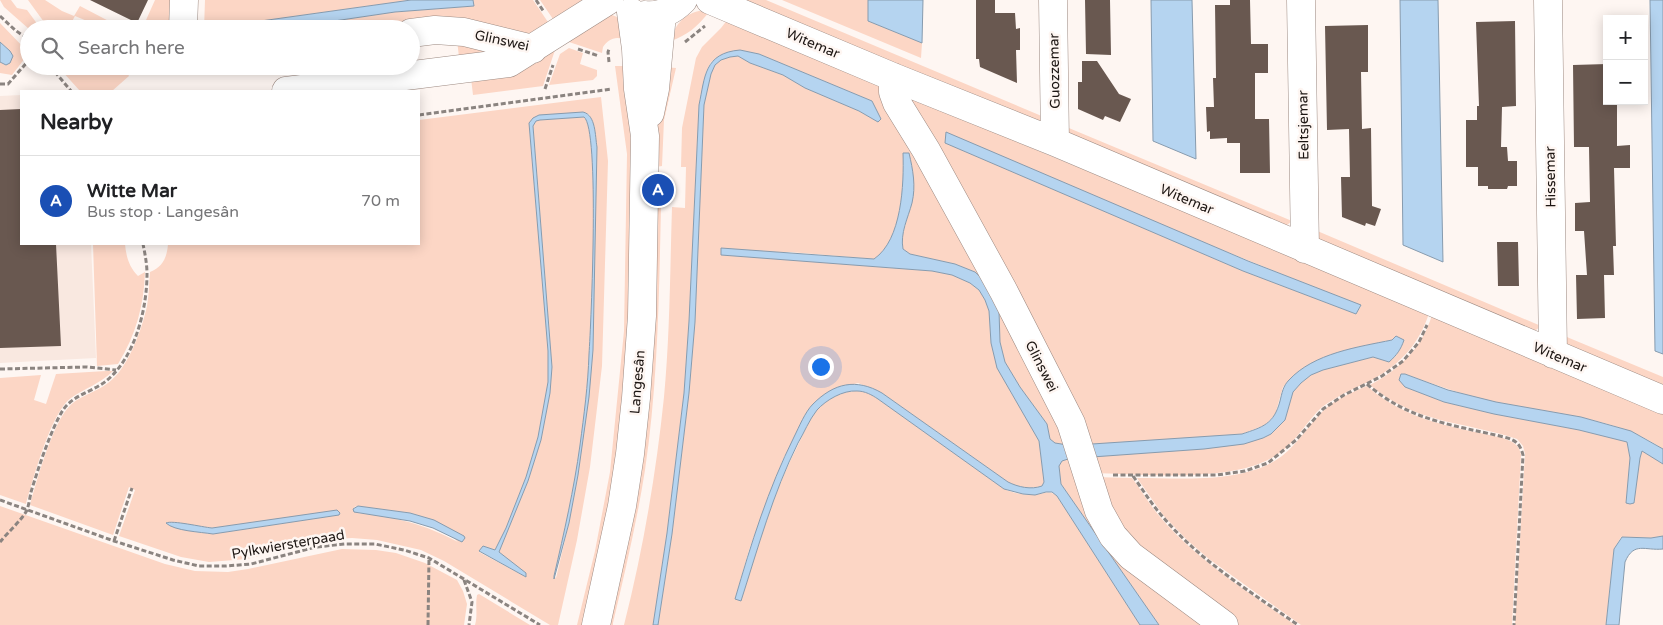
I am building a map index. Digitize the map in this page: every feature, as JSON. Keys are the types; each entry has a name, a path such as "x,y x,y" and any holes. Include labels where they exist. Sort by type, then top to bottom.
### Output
{"street":[{"path":"183,20 184,0"},
{"name":"Witemar","path":"710,0 893,77 1055,142 1663,400"},
{"name":"Guozzemar","path":"1053,0 1055,142"},
{"name":"Eeltsjemar","path":"1301,0 1304,249"},
{"name":"Hissemar","path":"1548,0 1553,354"},
{"path":"619,4 646,16 672,7"},
{"name":"Glinswei","path":"420,32 435,30 464,32 534,48 619,4"},
{"name":"Langesân","path":"596,625 622,506 630,454 642,316 645,136 638,89 636,49 619,4"},
{"name":"Langesân","path":"645,136 672,7"},
{"path":"420,74 508,63 534,48"},
{"path":"294,90 413,75"},
{"name":"Glinswei","path":"893,77 893,92 897,103 926,150 1004,290 1071,423 1099,511 1113,536 1131,556 1224,625"}],"path":[{"path":"0,16 20,34"},
{"path":"609,62 610,71"},
{"path":"0,84 8,84 20,70"},
{"path":"58,75 70,90"},
{"path":"420,115 613,89 612,80"},
{"path":"0,542 27,511 47,446 63,410 71,400 98,387 117,370 126,355 135,336 145,304 147,272 143,245"},
{"path":"1087,474 1133,476 1217,475 1245,471 1268,464 1296,440 1323,409 1344,395 1382,376 1403,361 1419,342 1428,324 1434,303"},
{"path":"0,369 87,366 117,370"},
{"path":"1367,384 1381,396 1418,416 1504,436 1516,440 1521,447 1524,454 1514,625"},
{"path":"1133,476 1162,516 1185,541 1208,561 1298,625"},
{"path":"114,541 132,488"},
{"name":"Pylkwiersterpaad","path":"0,500 114,541 173,560 199,566 251,564 316,547 345,544 375,544 404,550 429,558 540,625"},
{"path":"428,625 429,558"},
{"path":"464,580 472,602 469,625"}],"shaded area":[{"path":"0,0 11,0 17,8 27,10 34,20 20,21 4,7"},
{"path":"28,0 45,0 74,16 80,6 107,20 85,20 75,16 73,20 42,20"},
{"path":"155,0 176,0 176,20 146,20"},
{"path":"205,0 411,0 268,20 204,20"},
{"path":"473,0 533,0 550,25 524,37 420,30 420,20 341,20 395,12 474,6"},
{"path":"540,0 586,0 555,22"},
{"path":"741,0 766,0 1044,117 1037,122"},
{"path":"782,0 868,0 868,21 922,43 921,58"},
{"path":"699,11 709,12 692,30 670,41 680,22 688,15"},
{"path":"612,15 617,17 622,25 623,39 614,38 609,41 603,47 602,53 566,41 604,16"},
{"path":"728,19 883,86 1074,446 1054,443 1050,439 1047,424 1020,387 1005,362 1000,342 999,311 975,272 955,264 910,254 903,249 903,234 912,201 903,153 902,195 896,225 883,250 874,259 790,252 721,254 932,271 952,275 970,283 979,290 985,300 989,311 991,343 1011,393 1028,419 1039,441 1044,482 1042,486 1029,488 1020,487 1008,482 882,393 858,383 832,390 812,405 783,459 749,550 735,599 741,600 781,481 807,426 817,410 830,399 846,392 860,391 878,399 1004,489 1022,494 1048,493 1057,496 1140,625 658,625 672,534 689,393 695,322 704,105 711,74 715,65 721,60 738,56 750,63 783,75 805,88 859,111 878,122 872,101 759,54 740,50 711,62 706,72 699,105 684,393 667,533 653,625 624,625 643,540 661,426 668,350 672,207 685,208 686,167 681,167 682,128 696,58 702,47"},
{"path":"0,23 20,44 20,65 12,75 0,73 0,62 6,65 10,51 0,42"},
{"path":"457,40 505,50 459,57"},
{"path":"556,47 543,86 473,95 471,78"},
{"path":"569,48 583,53 580,64 597,70 597,76 593,80 549,85 560,54"},
{"path":"615,66 627,66 633,191 630,332 616,473 584,625 577,625 595,551 610,472 624,331 627,154"},
{"path":"664,67 676,68 664,120 662,166 656,167 658,120"},
{"path":"66,75 129,76 113,90 79,90"},
{"path":"20,95 20,245 91,245 96,358 0,363 0,96"},
{"path":"601,97 608,161 602,366 590,467 577,540 558,625 550,625 444,561 421,550 377,540 352,538 324,540 247,559 209,562 181,557 119,536 135,490 129,487 113,535 30,505 45,455 61,417 76,401 115,377 128,359 145,315 150,272 164,261 168,245 420,245 420,120","holes":["589,114 597,147 593,350 578,475 556,578 554,576 578,461 587,389 593,269 592,155 589,129 584,117 540,120 536,121 533,126 552,367 550,393 541,440 528,481 499,552 526,577 479,552 483,546 495,550 506,528 526,477 538,437 548,382 548,351 529,123 539,115","354,507 410,513 434,520 458,542 410,522 358,513","340,513 338,515 213,534 194,532 167,524 212,528"]},
{"path":"909,97 1429,313 1425,325 1413,345 1388,370 1344,393 1324,406 1284,449 1260,463 1238,470 1188,475 1092,473","holes":["945,138 1361,306 1356,314 1243,271 946,143","1392,340 1401,348 1395,357 1389,361 1373,357 1311,375 1293,392 1285,420 1271,434 1263,438 1205,437 1242,434 1265,425 1275,415 1283,387 1294,375 1347,350"]},
{"path":"1064,126 1292,221 1287,225 1280,226 1070,139"},
{"path":"656,207 661,207 653,405 645,470 635,527 613,625 608,625"},
{"path":"1315,230 1541,326 1529,332 1317,239"},
{"path":"93,245 125,245 128,261 132,269 138,276 145,272 141,308 130,342 118,364 97,366"},
{"path":"1432,315 1663,414 1663,449 1624,429 1582,418 1483,399 1405,374 1405,387 1444,402 1627,442 1630,458 1626,502 1630,504 1634,503 1642,451 1663,464 1663,536 1651,538 1621,537 1614,549 1606,625 1515,625 1525,454 1523,446 1517,439 1422,414 1387,398 1370,385 1400,365 1416,347 1428,327"},
{"path":"1562,335 1663,377 1663,389 1565,344"},
{"path":"113,371 71,398 64,406 50,431 26,504 0,495 0,378 41,375 34,400 46,404 56,374"},
{"path":"1367,386 1382,398 1414,415 1449,426 1503,438 1513,442 1519,448 1521,455 1512,625 1301,625 1209,559 1187,540 1163,515 1137,478 1212,478 1250,471 1267,465 1288,451 1318,416 1332,403"},
{"path":"1077,456 1094,511 1216,625 1159,625 1061,484 1059,466 1062,461"},
{"path":"1093,477 1132,478 1175,534 1225,575 1295,625 1232,625 1135,552"},
{"path":"0,506 165,564 195,571 228,572 342,549 376,550 396,553 425,563 457,580 467,604 464,625 0,625"},
{"path":"479,594 530,625 475,625 476,599"}],"water":[{"path":"411,0 473,0 474,6 395,12 341,20 268,20"},
{"path":"868,0 923,0 922,43 868,21"},
{"path":"1151,0 1192,0 1196,159 1153,141"},
{"path":"1400,0 1438,0 1443,262 1403,245"},
{"path":"1650,0 1663,0 1663,354 1655,351"},
{"path":"0,42 13,56 10,63 6,65 0,62"},
{"path":"740,50 759,54 872,101 881,119 878,122 859,111 805,88 783,75 750,63 738,56 721,60 715,65 704,105 695,322 689,393 672,534 658,625 653,625 667,533 684,393 699,105 705,76 713,61 728,52"},
{"path":"583,112 593,121 597,147 593,350 589,397 578,475 569,523 554,579 575,478 587,389 593,269 592,155 589,129 584,117 540,120 536,121 533,126 552,367 550,393 541,440 528,481 499,552 526,573 526,577 479,551 483,546 495,550 506,528 526,477 538,437 548,382 548,351 529,123 539,115"},
{"path":"946,132 1248,261 1361,305 1356,314 1243,271 945,143"},
{"path":"903,153 909,153 914,184 912,203 903,231 903,249 910,254 955,264 975,272 988,284 999,311 1000,342 1005,362 1020,387 1047,424 1050,439 1055,443 1074,446 1077,456 1062,461 1059,466 1061,484 1159,625 1140,625 1057,496 1052,492 1035,495 1004,489 878,399 860,391 846,392 835,396 821,406 812,418 798,443 781,481 766,521 741,601 735,599 768,497 800,424 813,404 837,387 854,384 863,385 882,393 1008,482 1020,487 1029,488 1042,486 1044,482 1039,441 997,368 991,343 989,311 979,290 970,283 952,275 932,271 721,255 721,248 874,259 883,250 896,225 902,195"},
{"path":"1396,336 1404,340 1398,352 1389,362 1373,357 1311,375 1293,392 1285,420 1271,434 1263,438 1244,444 1204,449 1092,457 1092,444 1242,434 1262,427 1271,420 1278,409 1285,385 1299,371 1311,363 1337,352 1392,340"},
{"path":"1401,374 1448,390 1496,402 1581,417 1631,431 1663,449 1663,464 1642,451 1634,503 1626,503 1630,458 1627,442 1444,402 1405,387 1399,380"},
{"path":"358,506 410,513 434,520 465,538 462,542 433,528 410,521 354,512 353,509"},
{"path":"337,510 340,513 339,515 213,534 175,528 166,523 181,523 212,528"},
{"path":"1663,536 1663,549 1641,548 1632,551 1628,555 1625,562 1619,625 1606,625 1614,549 1622,537 1651,538"}],"building":[{"path":"90,0 148,0 138,20 131,20"},
{"path":"976,0 995,0 995,13 1015,13 1016,29 1020,28 1020,50 1016,50 1017,83 980,67 979,59 976,59"},
{"path":"1085,0 1110,0 1111,55 1086,54"},
{"path":"1230,0 1250,0 1251,44 1268,44 1268,73 1255,73 1255,119 1269,119 1270,173 1240,173 1240,143 1227,143 1227,138 1210,139 1210,131 1207,132 1206,107 1214,107 1213,78 1216,78 1215,5 1230,5"},
{"path":"1515,21 1516,106 1502,107 1501,147 1507,147 1508,161 1517,161 1517,186 1508,186 1507,189 1488,189 1488,186 1478,186 1478,167 1466,167 1466,120 1477,120 1477,106 1479,106 1476,22"},
{"path":"1368,25 1368,72 1361,72 1362,129 1371,128 1372,206 1381,209 1375,226 1366,223 1365,226 1342,217 1341,177 1350,177 1349,129 1327,130 1325,26"},
{"path":"1082,61 1097,61 1119,94 1131,99 1120,122 1105,116 1103,120 1078,109 1078,82 1082,82"},
{"path":"1603,64 1603,105 1617,105 1617,146 1630,145 1630,168 1614,168 1616,246 1613,246 1614,275 1604,275 1605,318 1577,319 1576,275 1587,275 1584,231 1575,231 1575,203 1590,202 1589,147 1574,147 1573,65"},
{"path":"20,109 20,245 56,245 61,346 0,348 0,110"},
{"path":"1497,242 1518,242 1519,286 1498,286"}],"place":[{"name":"Witte Mar","path":"658,190"}]}
